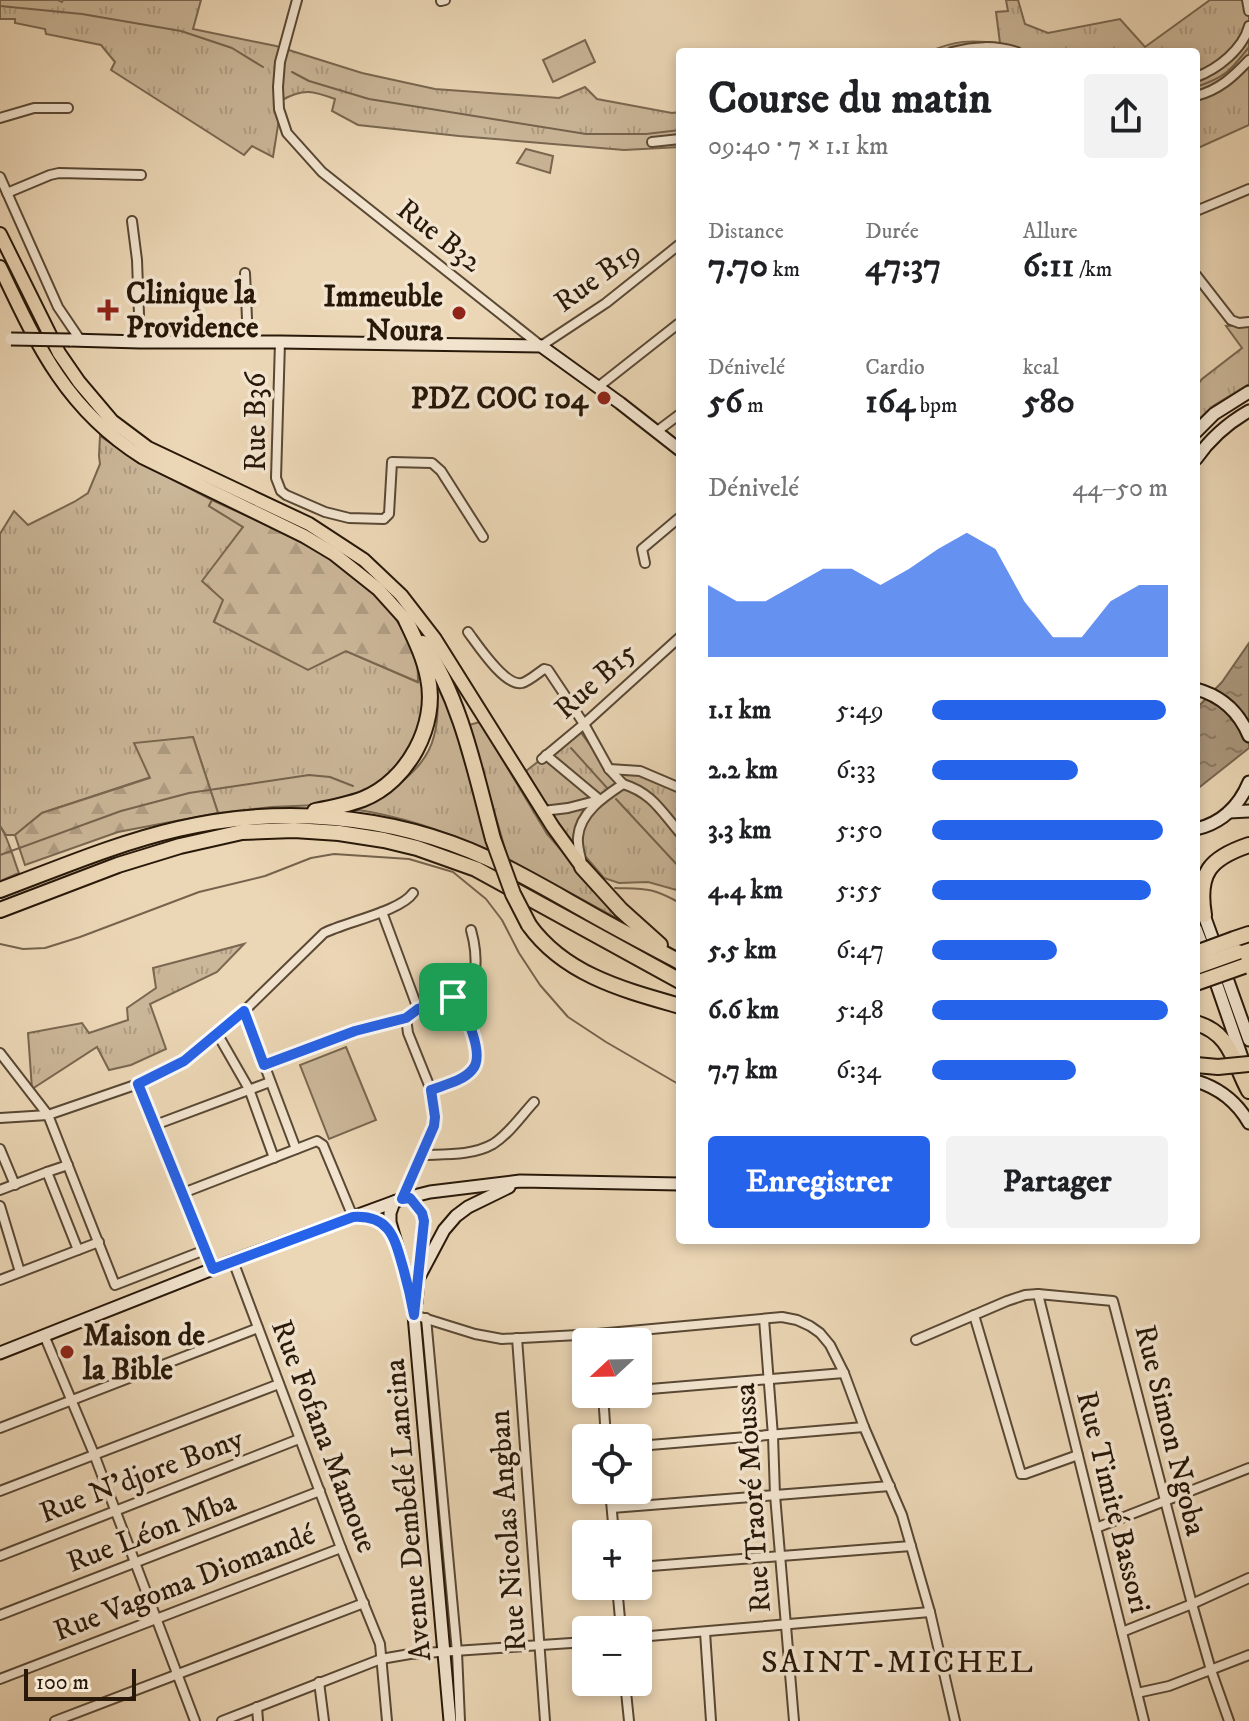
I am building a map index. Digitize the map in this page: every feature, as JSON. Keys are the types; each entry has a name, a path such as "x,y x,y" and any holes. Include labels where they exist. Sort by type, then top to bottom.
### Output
{"highway":[{"path":"297,815 344,806 365,798 392,780 414,754 427,720 430,692 423,660 406,620"},
{"path":"406,620 425,645 452,695 493,839 513,894 529,925 548,947 590,977 676,1005"},
{"path":"0,890 112,848 177,829 240,818 297,815 342,818 378,823 451,843 522,876 676,960"},
{"path":"0,910 118,865 180,846 242,832 294,830 339,833 417,848 476,869 676,979"},
{"path":"1204,915 1202,891 1209,868 1219,858 1249,845"},
{"path":"582,867 621,910 676,959"},
{"path":"1200,981 1243,954 1249,934"},
{"path":"1200,953 1243,954"},
{"path":"1200,966 1243,954"},
{"path":"1200,1024 1221,1036 1249,1091"},
{"path":"1200,1065 1249,1064"}],"main road":[{"path":"0,234 59,353 112,421 159,454 309,524 364,560 401,595 435,639 543,811 582,867"},
{"path":"0,267 46,359 72,397 105,429 142,457 304,536 334,554 378,589 406,620"}],"street":[{"name":"Rue B32","path":"297,0 280,62 278,87 279,109 287,133 322,172 541,346 676,447"},
{"path":"1247,0 1249,11"},
{"path":"1200,75 1214,69 1228,56 1245,37 1249,26"},
{"path":"972,48 1001,48"},
{"path":"1200,95 1222,86 1249,60"},
{"path":"0,118 34,108 68,108"},
{"path":"652,142 676,139"},
{"path":"7,193 59,173 141,175"},
{"path":"0,177 76,341"},
{"path":"1200,209 1249,189"},
{"path":"132,221 137,260 140,342"},
{"path":"0,226 14,262"},
{"name":"Rue B19","path":"541,346 606,303 676,247"},
{"path":"245,273 248,342"},
{"path":"1200,280 1227,316 1239,323 1249,322"},
{"path":"598,387 676,326"},
{"path":"6,339 541,346"},
{"name":"Rue B36","path":"280,342 276,478 281,491 325,512 349,518 384,519 389,514 392,462 432,463 441,471 483,537"},
{"path":"1200,428 1214,414 1249,392"},
{"path":"1200,453 1234,420 1249,411"},
{"path":"656,432 676,417"},
{"path":"645,563 642,549 676,520"},
{"path":"468,632 494,666 517,683 546,669 584,724 609,769 623,784 648,795 676,828"},
{"name":"Rue B15","path":"600,800 544,757 676,641"},
{"path":"1201,690 1216,696 1234,710 1249,736"},
{"path":"609,769 640,771 676,785"},
{"path":"1200,829 1229,812 1246,795 1249,782"},
{"path":"582,867 578,838 581,826 600,800 623,784"},
{"path":"543,811 600,800"},
{"path":"1229,812 1249,811"},
{"path":"0,1118 48,1115 138,1084 184,1061 218,1035 324,933 382,912 410,899 413,893"},
{"path":"1200,906 1249,1040"},
{"path":"382,912 418,1009"},
{"path":"463,1009 470,996 477,962 471,930"},
{"path":"1200,940 1249,1077"},
{"path":"264,1065 355,1031 406,1018 418,1009 457,997 478,1061 465,1076 431,1090"},
{"path":"244,1011 296,1149"},
{"path":"402,1200 435,1117 431,1090 408,1033 406,1018"},
{"path":"218,1035 249,1089 274,1158"},
{"path":"0,1053 48,1115 115,1285 205,1250"},
{"path":"155,1125 270,1082"},
{"path":"1200,1083 1220,1091 1249,1123"},
{"path":"138,1084 213,1269"},
{"path":"422,1155 458,1154 482,1149 502,1137 534,1102"},
{"path":"183,1193 317,1141 353,1217"},
{"path":"0,1149 15,1185"},
{"path":"0,1190 68,1165"},
{"path":"47,1172 78,1250"},
{"path":"418,1279 436,1243 456,1216 520,1181"},
{"path":"0,1353 233,1261 430,1192 520,1181 676,1184"},
{"path":"402,1200 422,1213 424,1221 418,1279 420,1317 487,1337 572,1338"},
{"name":"Avenue Dembélé Lancina","path":"402,1200 390,1213 390,1222 420,1317 451,1652 450,1721"},
{"path":"0,1206 20,1272"},
{"path":"353,1217 372,1218 387,1227 395,1238"},
{"path":"0,1280 99,1242"},
{"name":"Rue Fofana Mamoue","path":"233,1261 380,1644 387,1721"},
{"name":"Rue Timité Bassori","path":"1038,1294 1144,1721"},
{"name":"Rue Simon Ngoba","path":"916,1340 1025,1295 1113,1301 1192,1604 1229,1721"},
{"path":"974,1315 1021,1474 1078,1455"},
{"path":"652,1332 782,1317 810,1326 830,1345 902,1515 930,1612 955,1721"},
{"name":"Rue Traoré Moussa","path":"764,1319 779,1556 794,1721"},
{"path":"0,1428 258,1328"},
{"path":"44,1335 94,1454 195,1721"},
{"name":"Rue Nicolas Angban","path":"517,1338 545,1721"},
{"path":"652,1389 844,1373"},
{"path":"0,1491 279,1384"},
{"path":"652,1445 864,1427"},
{"name":"Rue N'djore Bony","path":"0,1556 299,1439"},
{"path":"1096,1528 1249,1468"},
{"path":"612,1508 890,1486"},
{"name":"Rue Léon Mba","path":"0,1615 320,1491"},
{"path":"612,1504 613,1520"},
{"path":"652,1566 911,1546"},
{"name":"Rue Vagoma Diomandé","path":"0,1679 341,1548"},
{"path":"1122,1632 1249,1578"},
{"path":"55,1721 364,1603"},
{"path":"652,1636 930,1612"},
{"path":"705,1632 711,1721"},
{"path":"222,1721 381,1659 410,1654 572,1643"},
{"path":"451,1652 460,1721"},
{"path":"1137,1693 1169,1686 1249,1655"},
{"path":"319,1682 324,1721"},
{"path":"626,1696 629,1721"},
{"path":"257,1707 258,1721"}],"green space":[{"path":"0,0 201,0 193,29 276,46 362,73 435,89 559,98 585,87 597,99 676,112 676,147 624,150 358,125 332,111 335,99 308,92 282,100 273,157 252,146 244,155 111,70 115,62 101,45 46,34 45,29 15,23 15,19 0,19"},
{"path":"1006,0 1018,0 1025,24 1048,33 1120,19 1145,47 1210,0 1245,0 1249,6 1249,125 1200,147 1200,48 939,48 963,42 1000,43 996,12 1008,11"},
{"path":"585,40 595,62 553,82 543,60"},
{"path":"526,149 553,156 550,173 517,163"},
{"path":"1249,325 1249,384 1213,406 1200,418 1200,382 1242,348 1226,326"},
{"path":"100,436 139,462 212,500 209,506 243,527 203,581 224,600 214,621 346,651 417,682 417,661 424,681 423,715 410,751 387,778 363,794 318,805 218,813 193,737 135,744 151,777 42,813 15,835 6,835 0,826 0,534 14,511 28,525 88,493 100,464"},
{"path":"212,500 324,555 373,593 393,615 411,646 418,682 346,651 308,670 214,622 223,600 202,581 243,527 209,506"},
{"path":"435,679 460,741 490,852 423,825 352,809 402,782 422,761 436,729 438,707"},
{"path":"480,722 547,834 625,923 508,859 469,725"},
{"path":"579,730 607,768 654,780 676,791 676,890 648,882 619,883 604,878 559,826 526,771"},
{"path":"193,737 218,813 118,832 25,865 15,835 42,813 150,778 134,743"},
{"path":"0,826 19,873 0,881"},
{"path":"244,944 217,972 150,1004 166,1049 131,1065 109,1070 97,1047 32,1089 28,1033 82,1023 89,1033 128,1020 127,1008 156,988 153,968"},
{"path":"346,1047 376,1120 329,1139 300,1065"}],"water":[{"path":"1249,643 1249,748 1200,787 1200,705 1222,682"}],"waterway":[{"path":"0,6 82,14 181,31 232,48 263,67"},
{"path":"1200,85 1227,72 1249,47"},
{"path":"292,72 309,81 369,99 586,134 676,130"},
{"path":"571,748 608,789"},
{"path":"0,855 121,811 189,793 309,775 330,777 353,786"},
{"path":"616,799 676,864"},
{"path":"0,944 23,949 45,948 199,892 265,876 311,858 334,854 409,859 453,872 486,899 540,985 568,1017 676,1083"},
{"path":"615,888 648,890 676,901"}],"place":[{"name":"Clinique la Providence","path":"108,310"},
{"name":"Immeuble Noura","path":"459,313"},
{"name":"PDZ COC 104","path":"604,398"},
{"name":"Maison de la Bible","path":"67,1352"}],"district":[{"name":"SAINT-MICHEL","path":"898,1661"}],"route":[{"path":"453,997 457,997 463,1009 478,1061 465,1076 431,1090 435,1117 432,1134 402,1199 410,1198 422,1213 424,1221 414,1315 395,1238 380,1222 364,1216 353,1217 213,1269 138,1084 184,1061 244,1011 264,1065 355,1031 406,1018 418,1009 453,997"}]}
